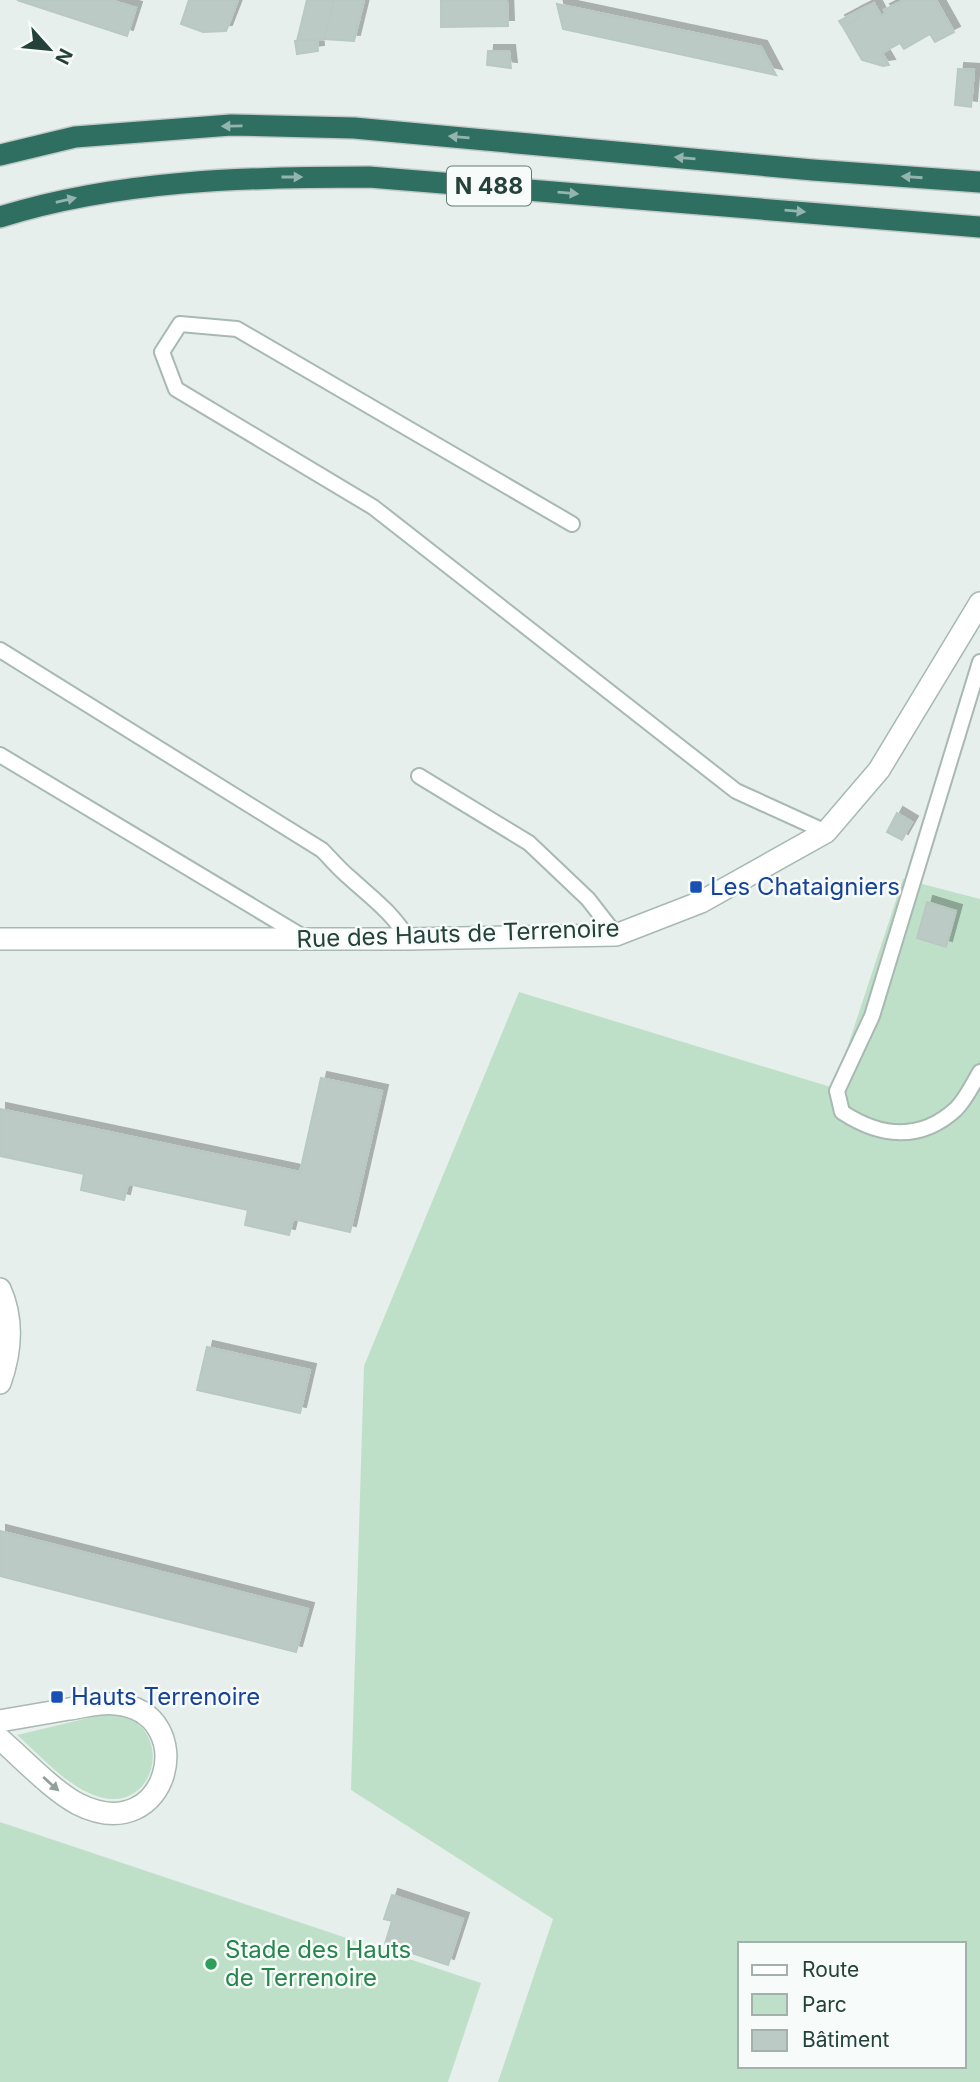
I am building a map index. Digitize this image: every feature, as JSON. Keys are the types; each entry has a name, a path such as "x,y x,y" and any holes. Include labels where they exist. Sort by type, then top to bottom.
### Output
{"highway":[{"name":"N 488","path":"0,155 75,137 231,125 354,128 813,170 980,182"},
{"name":"N 488","path":"0,217 94,193 271,177 369,177 980,226"}],"street":[{"name":"Rue des Hauts de Terrenoire","path":"0,939 408,939 616,935 701,902 826,832 878,771 980,603"},
{"path":"0,1289 10,1329 8,1359 0,1383"},
{"path":"0,1721 96,1705 117,1704 135,1709 148,1718 164,1742 167,1756 165,1775 148,1802 137,1808 118,1812 94,1810 64,1795 0,1739"}],"lane":[{"path":"572,524 237,329 180,324 162,352 176,389 373,507 736,792 826,832"},
{"path":"0,650 322,850 349,878 371,894 397,921 408,939"},
{"path":"980,662 872,1016 837,1091 842,1112 863,1126 891,1133 928,1129 957,1108 980,1072"},
{"path":"0,755 307,939"},
{"path":"419,776 529,843 588,900 616,935"}],"green space":[{"path":"903,879 980,899 980,2082 498,2082 553,1919 351,1790 364,1366 519,992 834,1088"},
{"path":"105,1714 122,1715 131,1719 144,1731 151,1745 153,1761 149,1776 140,1788 127,1797 110,1799 79,1788 17,1735"},
{"name":"Stade des Hauts de Terrenoire","path":"0,1822 481,1983 448,2082 0,2082"}],"building":[{"path":"17,0 110,0 136,8 127,36"},
{"path":"189,0 238,0 226,31 203,32 181,24"},
{"path":"307,0 334,0 324,39 297,41"},
{"path":"334,0 364,0 354,41 324,39"},
{"path":"441,0 507,0 508,26 441,27"},
{"path":"904,0 936,0 954,32 935,42 930,34 904,49 900,43 882,53 889,65 862,60 843,27 859,18 856,12 874,3 881,16 886,13 884,10"},
{"path":"557,4 761,47 776,75 563,29"},
{"path":"856,12 859,18 843,27 839,21"},
{"path":"317,39 318,51 297,54 295,41"},
{"path":"488,51 509,51 511,68 487,65"},
{"path":"958,69 974,70 971,107 955,105"},
{"path":"897,813 912,822 902,840 887,832"},
{"path":"927,902 956,911 946,947 917,938"},
{"path":"321,1078 382,1091 350,1232 293,1219 289,1235 245,1225 248,1210 128,1184 124,1200 81,1190 84,1174 0,1156 0,1109 300,1172"},
{"path":"207,1347 310,1370 300,1413 197,1390"},
{"path":"0,1531 308,1609 296,1652 0,1576"},
{"path":"392,1895 463,1919 448,1965 385,1944 392,1921 384,1919"}],"place":[{"name":"Les Chataigniers","path":"696,887"},
{"name":"Hauts Terrenoire","path":"57,1697"},
{"name":"Stade des Hauts de Terrenoire","path":"211,1964"}]}
